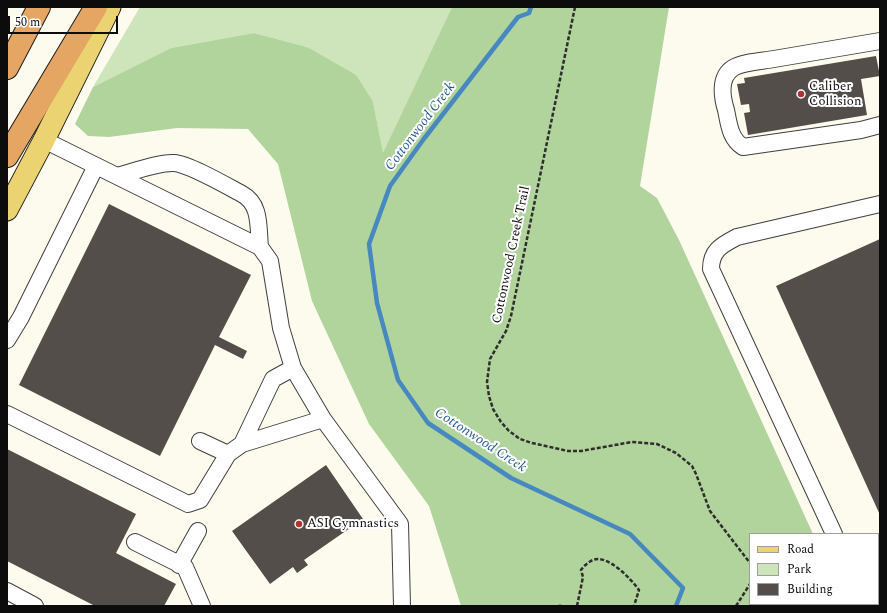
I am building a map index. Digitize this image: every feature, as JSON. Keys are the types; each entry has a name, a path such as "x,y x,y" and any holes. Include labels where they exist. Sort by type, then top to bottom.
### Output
{"highway":[{"path":"7,68 39,7"},
{"path":"7,156 96,7"}],"main road":[{"path":"7,210 44,140 110,7"}],"lane":[{"path":"880,41 766,60 732,68 726,75 723,82 723,98 732,137 743,147 861,130 880,125"},
{"path":"44,140 260,246"},
{"path":"117,176 161,164 175,163 229,187 250,198 252,201 257,213 260,246 270,261 280,328 293,368 323,419 400,524 402,606"},
{"path":"7,340 14,314 96,166"},
{"path":"834,533 711,269 711,260 720,246 737,237 880,204"},
{"path":"242,444 273,379 293,368"},
{"path":"7,414 188,504 200,500 228,454 242,444 323,419"},
{"path":"200,441 228,454"},
{"path":"179,564 198,531"},
{"path":"135,542 185,567 202,606"},
{"path":"7,591 35,606"}],"path":[{"name":"Cottonwood Creek Trail","path":"575,7 511,316 506,331 490,358 487,382 493,409 505,426 520,439 553,449 581,451 618,444 639,442 657,444 676,453 692,466 710,511 749,562"},
{"path":"577,606 583,577 581,570 587,563 598,559 614,565 630,579 639,590 634,606"},
{"path":"736,606 749,586"},
{"path":"558,606 564,606"}],"green space":[{"path":"140,7 452,7 383,154 373,102 307,47 254,33 171,48 93,87"},
{"path":"452,7 669,7 640,186 657,198 679,240 813,533 749,533 749,605 846,606 461,606 429,506 369,424 312,301 278,164 248,129 177,128 109,137 88,136 75,124 93,87 171,48 254,33 307,47 356,75 373,102 383,153"}],"building":[{"name":"Caliber Collision","path":"876,56 880,76 861,79 867,115 748,135 744,113 750,112 749,104 741,105 737,84 745,83 744,78"},
{"path":"109,204 251,275 219,337 247,351 243,359 215,345 160,456 19,385"},
{"path":"880,239 880,515 776,286"},
{"path":"7,449 136,514 116,553 176,584 164,606 95,606 7,561"},
{"name":"ASI Gymnastics","path":"326,465 363,519 304,560 308,565 297,573 293,567 270,584 232,531"}],"waterway":[{"name":"Cottonwood Creek","path":"531,7 529,13 518,17 423,140 390,186 369,244 377,303 398,380 428,423 511,478 630,534 683,588 676,606"}],"place":[{"name":"Caliber Collision","path":"801,94"},
{"name":"ASI Gymnastics","path":"299,524"}]}
